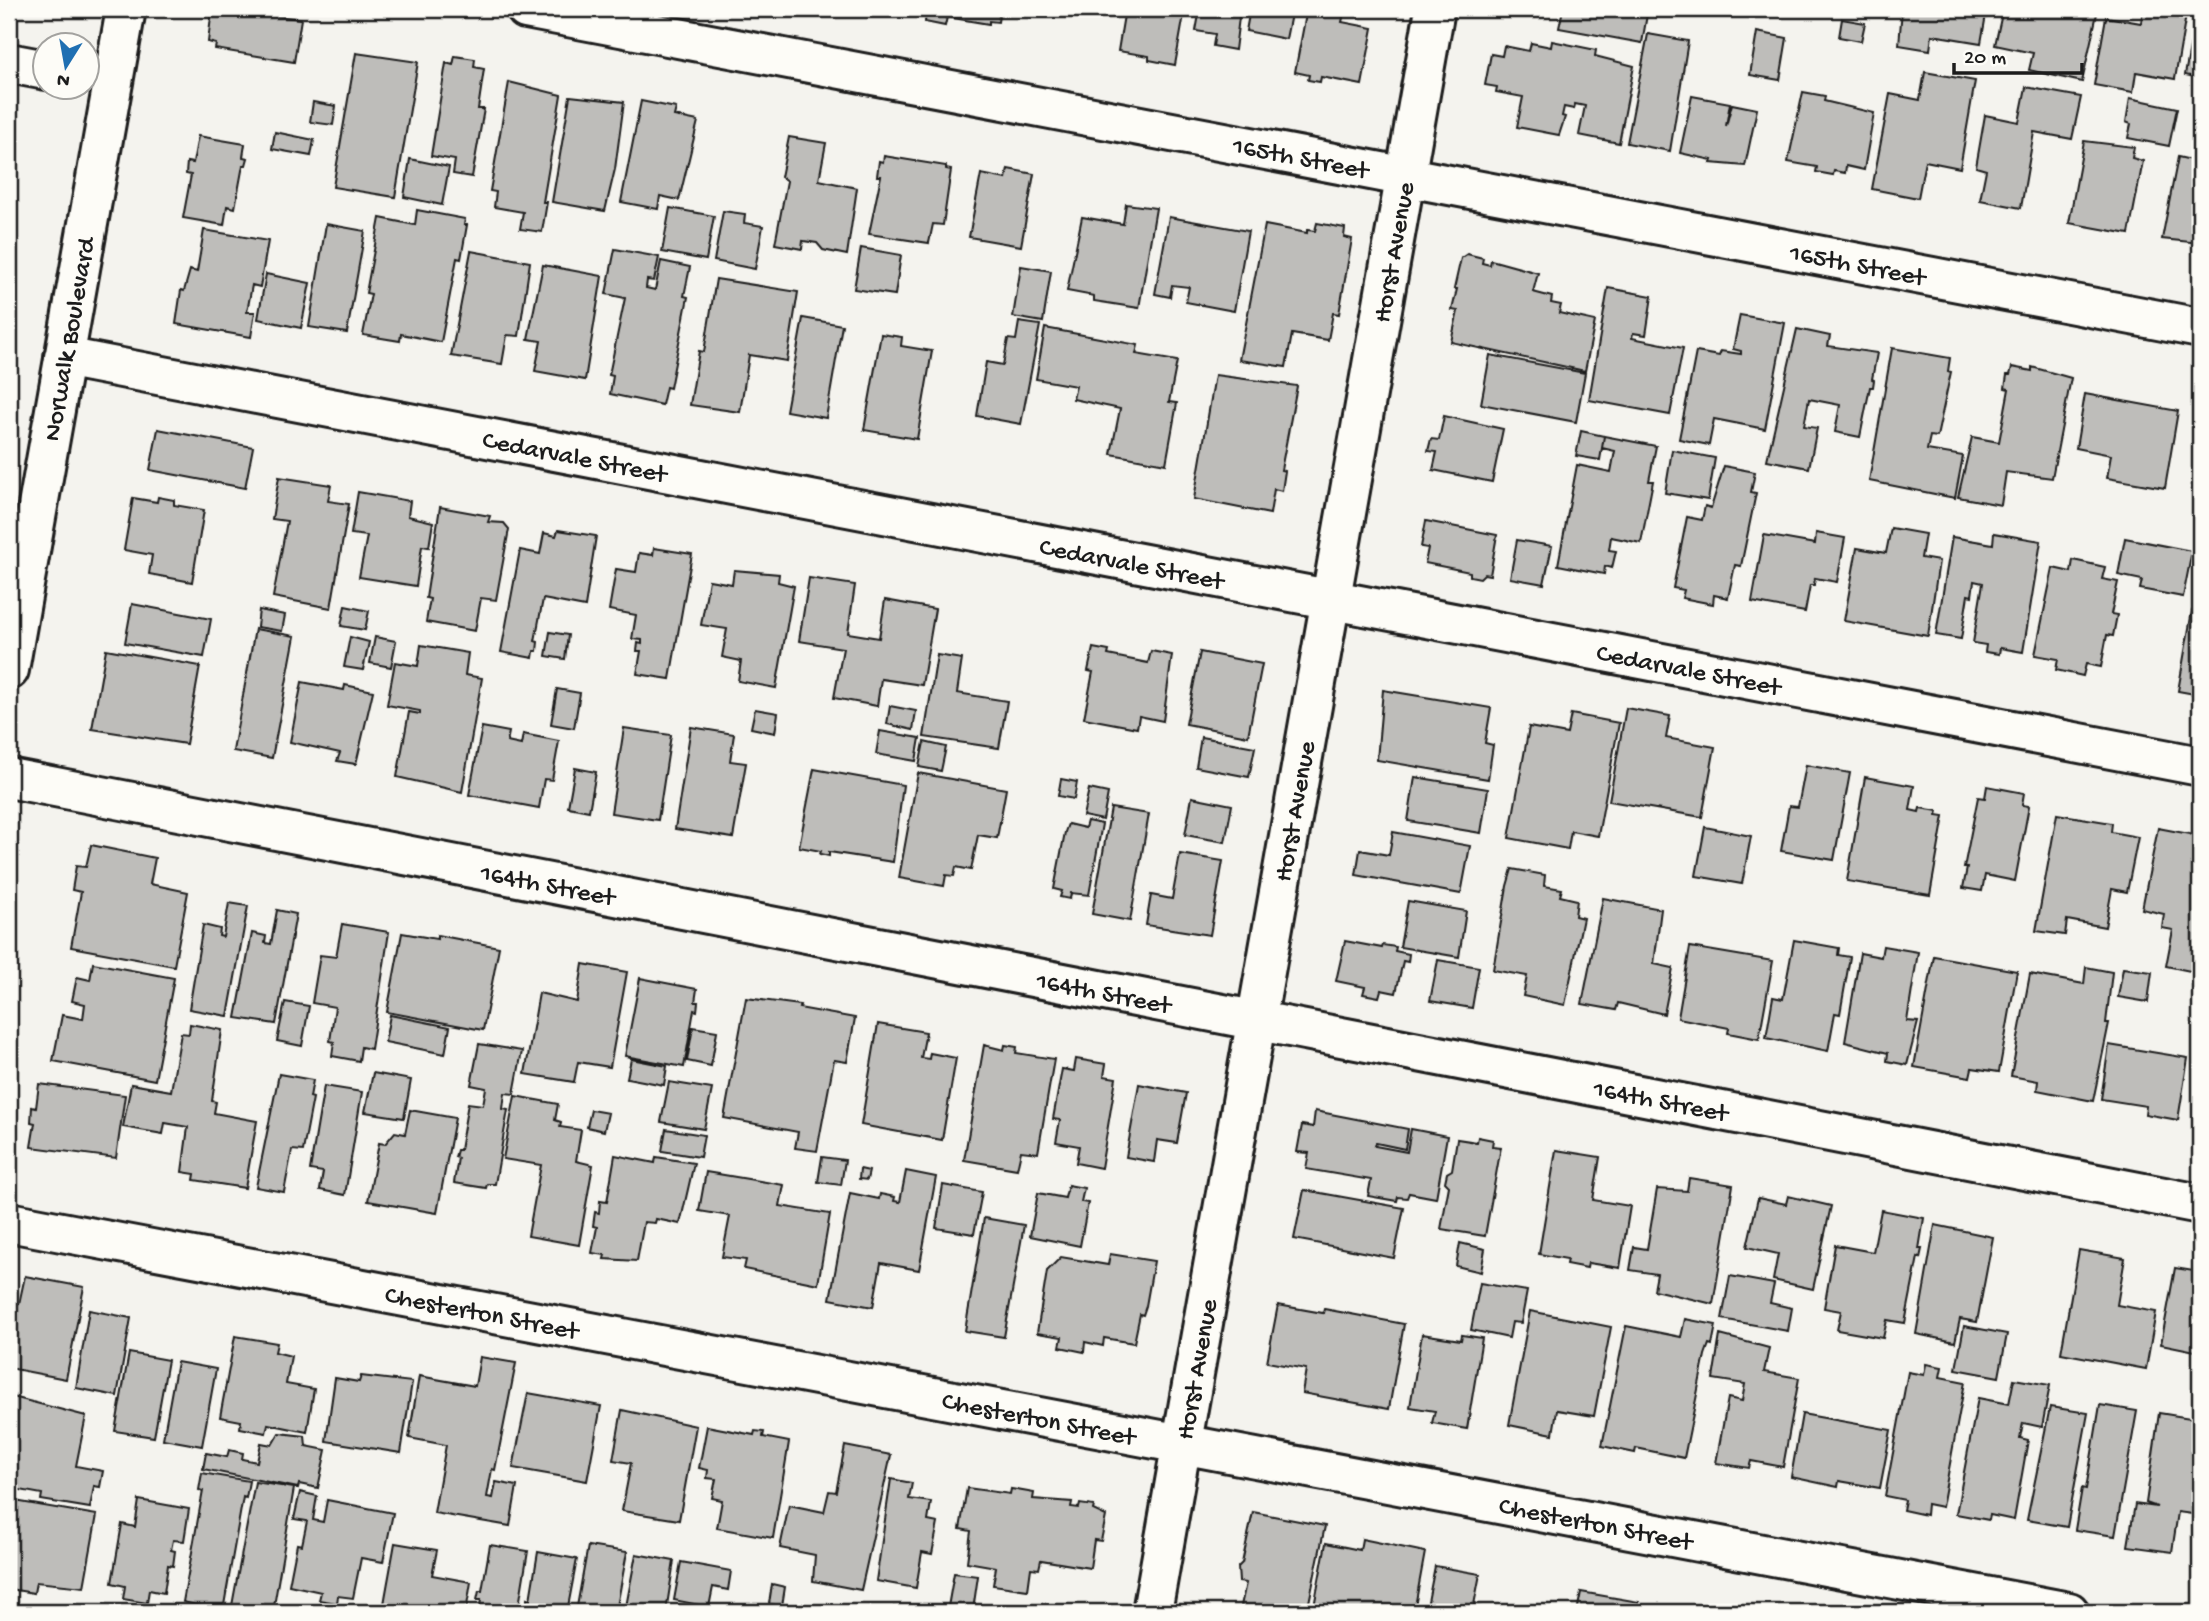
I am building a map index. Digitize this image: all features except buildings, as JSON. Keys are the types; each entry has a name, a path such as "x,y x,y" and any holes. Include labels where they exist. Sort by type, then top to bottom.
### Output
{"street":[{"name":"Norwalk Boulevard","path":"102,75 126,9"},
{"name":"165th Street","path":"526,9 2200,328"},
{"name":"Horst Avenue","path":"1152,1612 1434,9"},
{"path":"9,63 32,68"},
{"name":"Norwalk Boulevard","path":"9,670 64,357 97,102"},
{"name":"Cedarvale Street","path":"64,357 2200,766"},
{"name":"164th Street","path":"9,778 2200,1204"},
{"name":"Chesterton Street","path":"9,1222 2069,1612"}]}
